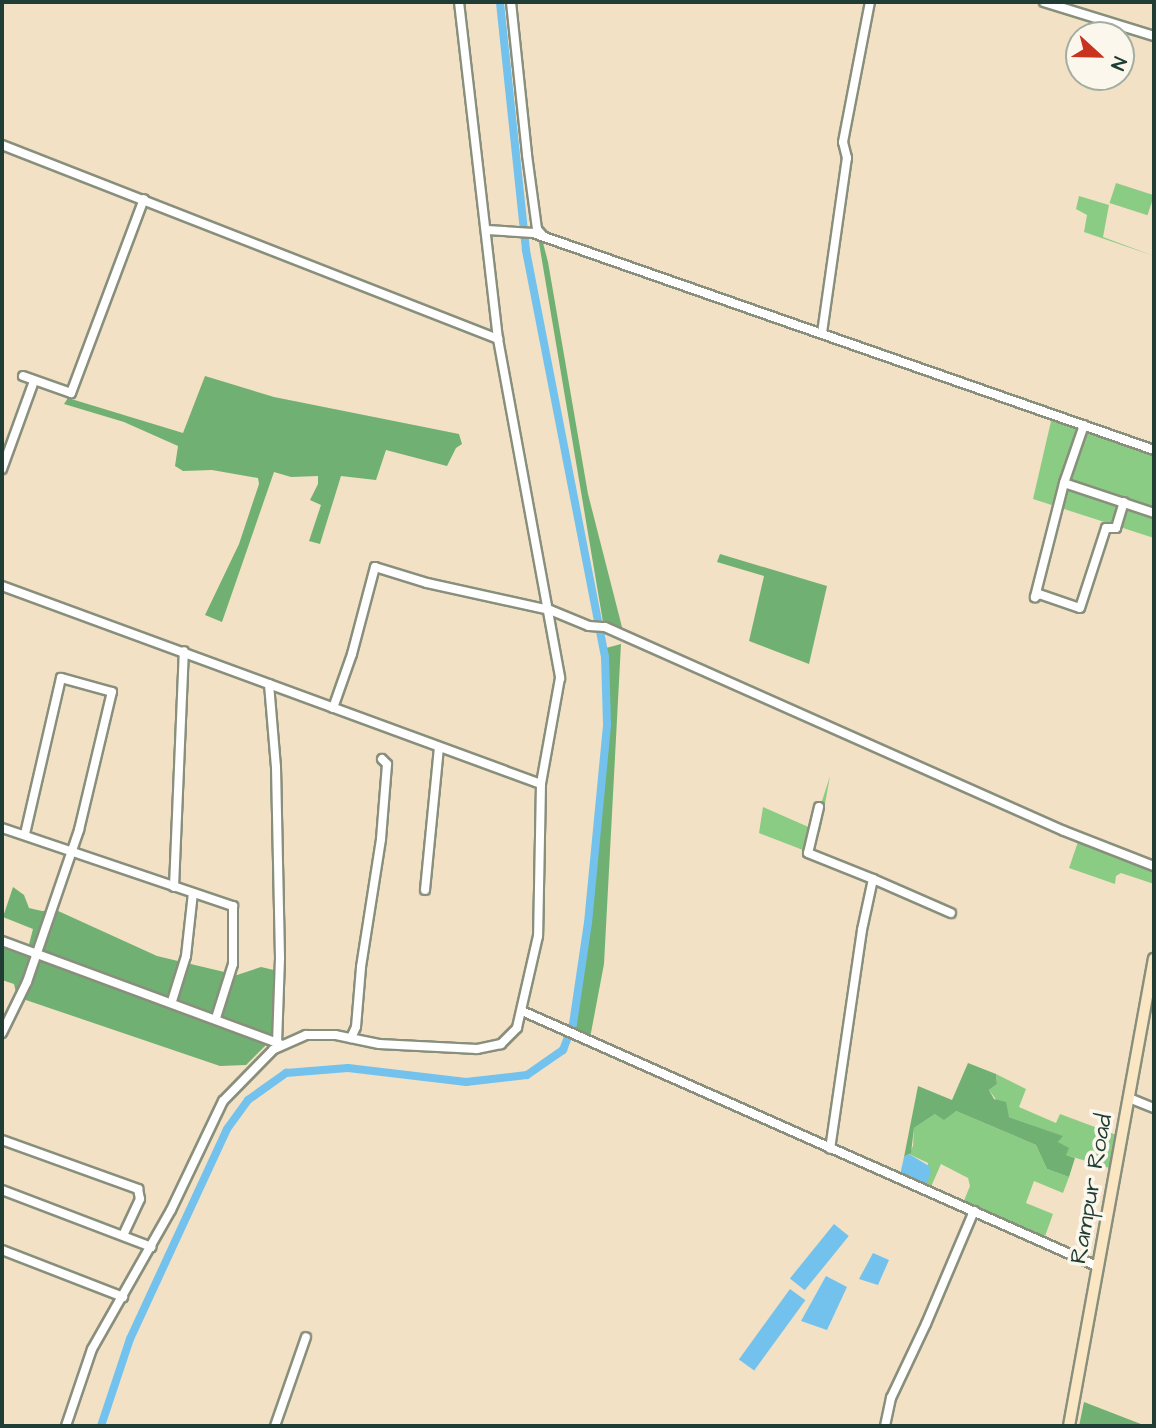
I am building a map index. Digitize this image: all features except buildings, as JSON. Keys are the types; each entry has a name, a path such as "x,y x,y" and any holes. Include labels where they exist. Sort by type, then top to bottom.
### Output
{"main road":[{"name":"Rampur Road","path":"1069,1426 1154,959"}],"street":[{"path":"66,1426 92,1349 151,1247 223,1101 273,1050 280,1044 306,1035 351,1038 379,1044 477,1049 501,1044 517,1028 522,1012 538,936 541,784 560,678 550,610 498,339 459,2"},
{"path":"511,2 527,155 537,229 542,236"},
{"path":"822,332 847,158 843,142 870,2"},
{"path":"1044,2 1154,36"},
{"path":"2,145 498,339"},
{"path":"23,376 71,393 144,199"},
{"path":"487,230 533,233 1154,450"},
{"path":"2,469 34,381"},
{"path":"1084,425 1064,483 1035,597 1039,594 1080,608 1106,528 1116,528 1124,502"},
{"path":"1064,483 1154,513"},
{"path":"333,708 352,654 374,567 426,583 550,610 589,626 605,627 1064,831 1154,866"},
{"path":"2,586 541,784"},
{"path":"174,887 184,652"},
{"path":"2,1033 27,982 72,849 112,692 61,678 25,834"},
{"path":"269,684 276,767 280,1044"},
{"path":"425,890 439,748"},
{"path":"351,1038 356,1027 380,839 387,764 382,759"},
{"path":"819,807 808,853 951,913"},
{"path":"2,828 72,849 233,906 233,964 216,1018"},
{"path":"830,1149 840,1097 862,930 873,879"},
{"path":"172,1001 186,956 193,893"},
{"path":"2,941 172,1001 280,1044"},
{"path":"522,1012 1100,1267"},
{"path":"1129,1098 1154,1108"},
{"path":"2,1140 138,1189 141,1199 123,1235"},
{"path":"2,1190 151,1247"},
{"path":"885,1426 891,1398 974,1211"},
{"path":"2,1250 123,1297"},
{"path":"275,1426 306,1337"}],"green space":[{"path":"1116,183 1154,195 1148,215 1110,203"},
{"path":"1079,196 1109,205 1103,237 1154,256 1084,232 1087,215 1076,209"},
{"path":"538,237 542,239 548,262 588,494 623,631 603,622"},
{"path":"205,376 274,397 459,434 462,444 456,448 447,466 386,450 376,480 341,476 320,544 309,541 321,505 310,500 318,484 318,476 291,477 274,472 222,622 205,615 239,544 259,484 258,478 212,470 183,471 175,466 178,446 124,422 64,404 68,398 183,433"},
{"path":"1052,417 1154,454 1154,538 1033,499"},
{"path":"720,554 827,586 809,664 749,641 764,576 717,562"},
{"path":"621,644 604,964 590,1038 575,1032 591,924 610,726 606,648"},
{"path":"830,776 820,832 813,829"},
{"path":"763,807 813,829 803,850 759,833"},
{"path":"1079,839 1154,868 1154,884 1121,873 1116,876 1115,884 1069,868"},
{"path":"13,887 24,895 29,908 56,910 157,956 237,975 261,967 278,971 281,987 270,1041 246,1065 220,1066 17,997 14,984 2,980 2,946 27,952 33,929 3,917"},
{"path":"968,1063 996,1074 997,1084 989,1090 994,1099 1006,1102 1009,1117 1063,1136 1058,1142 1069,1148 1066,1155 1075,1158 1069,1177 1047,1169 1036,1145 956,1111 944,1120 935,1114 914,1128 911,1153 904,1157 918,1086 952,1100"},
{"path":"996,1074 1026,1089 1019,1107 1056,1123 1060,1114 1119,1136 1113,1169 1066,1155 1058,1142 1062,1136 1009,1117 989,1090 997,1084"},
{"path":"956,1111 1036,1145 1047,1169 1069,1177 1063,1193 1034,1181 1026,1203 1053,1214 1044,1239 963,1203 970,1186 968,1178 941,1164 930,1189 925,1187 928,1163 909,1154 913,1146 914,1128 935,1114"},
{"path":"1084,1402 1146,1426 1079,1426"}],"water":[{"path":"909,1154 929,1166 931,1172 925,1187 900,1175 904,1157"},
{"path":"834,1224 849,1236 805,1290 790,1278"},
{"path":"873,1253 889,1260 878,1285 859,1279"},
{"path":"826,1276 847,1287 827,1330 801,1321"},
{"path":"790,1289 805,1300 754,1371 739,1359"}],"waterway":[{"path":"101,1426 130,1339 227,1129 248,1100 286,1073 348,1068 466,1082 527,1075 563,1050 573,1024 588,923 607,724 605,657 526,250 500,2"}]}
